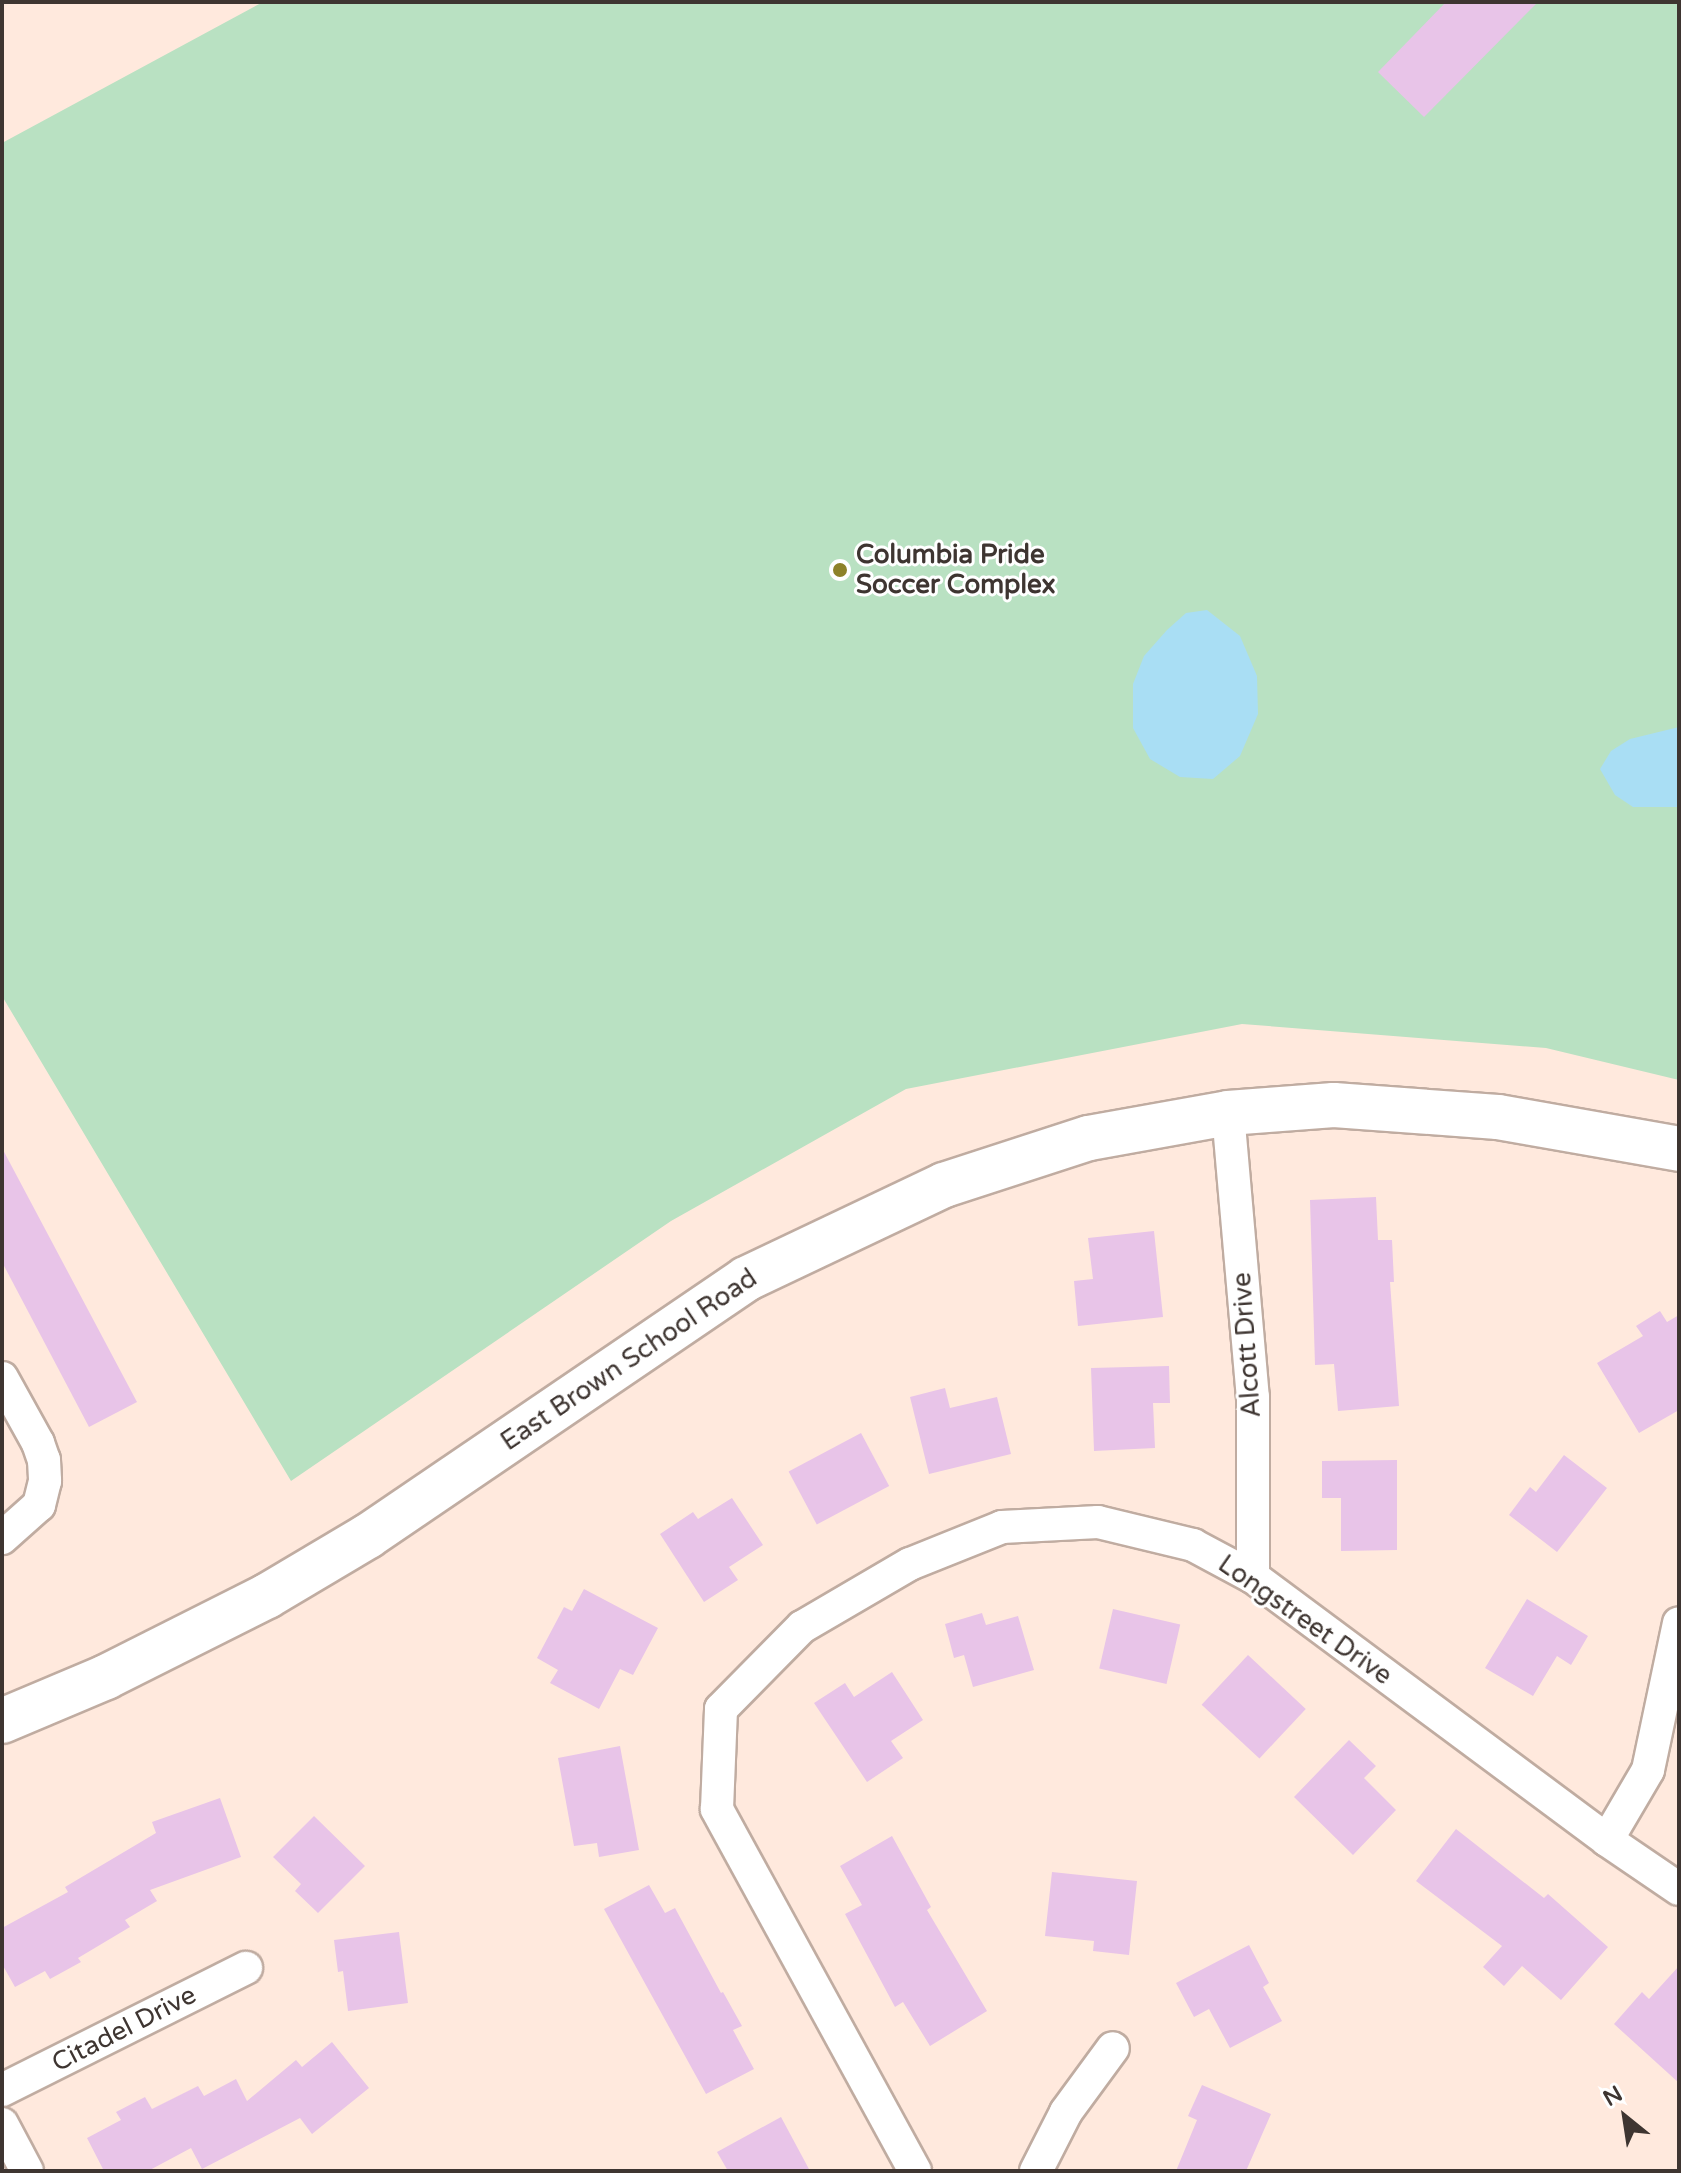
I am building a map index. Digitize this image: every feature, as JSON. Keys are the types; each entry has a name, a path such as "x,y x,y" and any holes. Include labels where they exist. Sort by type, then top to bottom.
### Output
{"main road":[{"name":"East Brown School Road","path":"2,1721 106,1677 293,1581 368,1536 746,1279 944,1185 1089,1138 1228,1113 1334,1105 1498,1117 1679,1149"}],"street":[{"name":"Alcott Drive","path":"1228,1113 1253,1397 1253,1577"},
{"path":"2,1378 38,1443 44,1460 45,1481 39,1505 2,1538"},
{"name":"Longstreet Drive","path":"915,2171 717,1809 721,1709 802,1627 910,1564 1002,1527 1098,1522 1193,1545 1253,1577 1607,1840 1679,1889"},
{"path":"1607,1840 1648,1770 1679,1623"},
{"name":"Citadel Drive","path":"2,2090 246,1968"},
{"path":"1036,2171 1066,2112 1113,2048"},
{"path":"2,2124 27,2171"}],"green space":[{"name":"Columbia Pride Soccer Complex","path":"263,2 1679,2 1679,1080 1546,1048 1242,1024 906,1089 671,1221 291,1481 2,996 2,143"}],"water":[{"path":"1207,610 1240,636 1257,676 1258,714 1240,756 1213,779 1180,777 1150,759 1133,728 1133,684 1144,656 1167,630 1186,613"},
{"path":"1679,727 1679,807 1633,807 1615,795 1600,769 1611,751 1630,739"}],"building":[{"path":"1446,2 1538,2 1424,117 1378,72"},
{"path":"2,1148 137,1402 89,1427 2,1262"},
{"path":"1376,1197 1378,1240 1392,1240 1394,1282 1390,1282 1399,1406 1338,1411 1334,1364 1315,1365 1310,1200"},
{"path":"1154,1231 1163,1317 1078,1326 1074,1281 1093,1279 1088,1238"},
{"path":"1660,1311 1667,1322 1679,1315 1679,1410 1639,1433 1597,1363 1643,1336 1636,1326"},
{"path":"1169,1366 1170,1403 1153,1403 1155,1448 1094,1451 1091,1368"},
{"path":"945,1388 950,1408 997,1397 1011,1454 929,1474 910,1397"},
{"path":"861,1433 889,1486 817,1524 789,1471"},
{"path":"1564,1455 1607,1488 1557,1552 1509,1515 1530,1487 1536,1492"},
{"path":"1397,1460 1397,1550 1341,1551 1341,1498 1322,1498 1322,1461"},
{"path":"732,1498 763,1545 729,1567 738,1580 704,1602 660,1534 693,1512 698,1519"},
{"path":"584,1589 658,1628 633,1675 620,1669 599,1709 550,1683 558,1670 537,1658 564,1607 572,1611"},
{"path":"1527,1599 1588,1636 1571,1665 1557,1656 1533,1696 1485,1668"},
{"path":"1113,1609 1180,1625 1167,1684 1099,1668"},
{"path":"982,1613 986,1625 1018,1616 1034,1670 973,1687 964,1655 954,1658 945,1624"},
{"path":"1248,1655 1306,1709 1259,1759 1202,1705"},
{"path":"892,1672 923,1720 891,1741 903,1758 867,1782 814,1703 845,1683 854,1697"},
{"path":"1349,1740 1376,1766 1364,1778 1396,1810 1353,1855 1294,1797"},
{"path":"620,1746 639,1850 599,1857 597,1843 574,1846 558,1758"},
{"path":"220,1798 241,1857 150,1890 157,1901 125,1920 130,1927 78,1958 81,1962 50,1979 45,1971 15,1987 2,1964 2,1928 68,1892 65,1887 156,1833 152,1822"},
{"path":"314,1816 365,1866 318,1913 295,1891 301,1884 273,1857"},
{"path":"1456,1829 1544,1898 1548,1894 1608,1947 1561,2000 1522,1966 1504,1986 1483,1967 1502,1946 1416,1881"},
{"path":"892,1836 931,1907 927,1910 987,2011 930,2046 903,2002 895,2007 845,1914 862,1905 840,1866"},
{"path":"1052,1872 1137,1881 1129,1955 1093,1951 1094,1941 1045,1936"},
{"path":"649,1885 665,1913 675,1908 723,1992 742,2026 733,2030 754,2069 706,2094 604,1909"},
{"path":"399,1932 408,2003 348,2011 343,1971 338,1972 334,1940"},
{"path":"1249,1945 1269,1983 1263,1987 1282,2021 1230,2048 1209,2009 1194,2017 1176,1983"},
{"path":"1679,1966 1679,2083 1614,2024 1642,1992 1649,1999"},
{"path":"332,2042 369,2088 312,2134 300,2118 202,2169 191,2148 148,2171 104,2171 87,2138 121,2120 116,2112 145,2097 152,2109 198,2086 204,2096 236,2079 247,2101 296,2060 302,2067"},
{"path":"1202,2085 1271,2114 1246,2171 1176,2171 1197,2120 1188,2116"},
{"path":"781,2117 810,2171 728,2171 717,2152"}],"place":[{"name":"Columbia Pride Soccer Complex","path":"840,570"}]}
